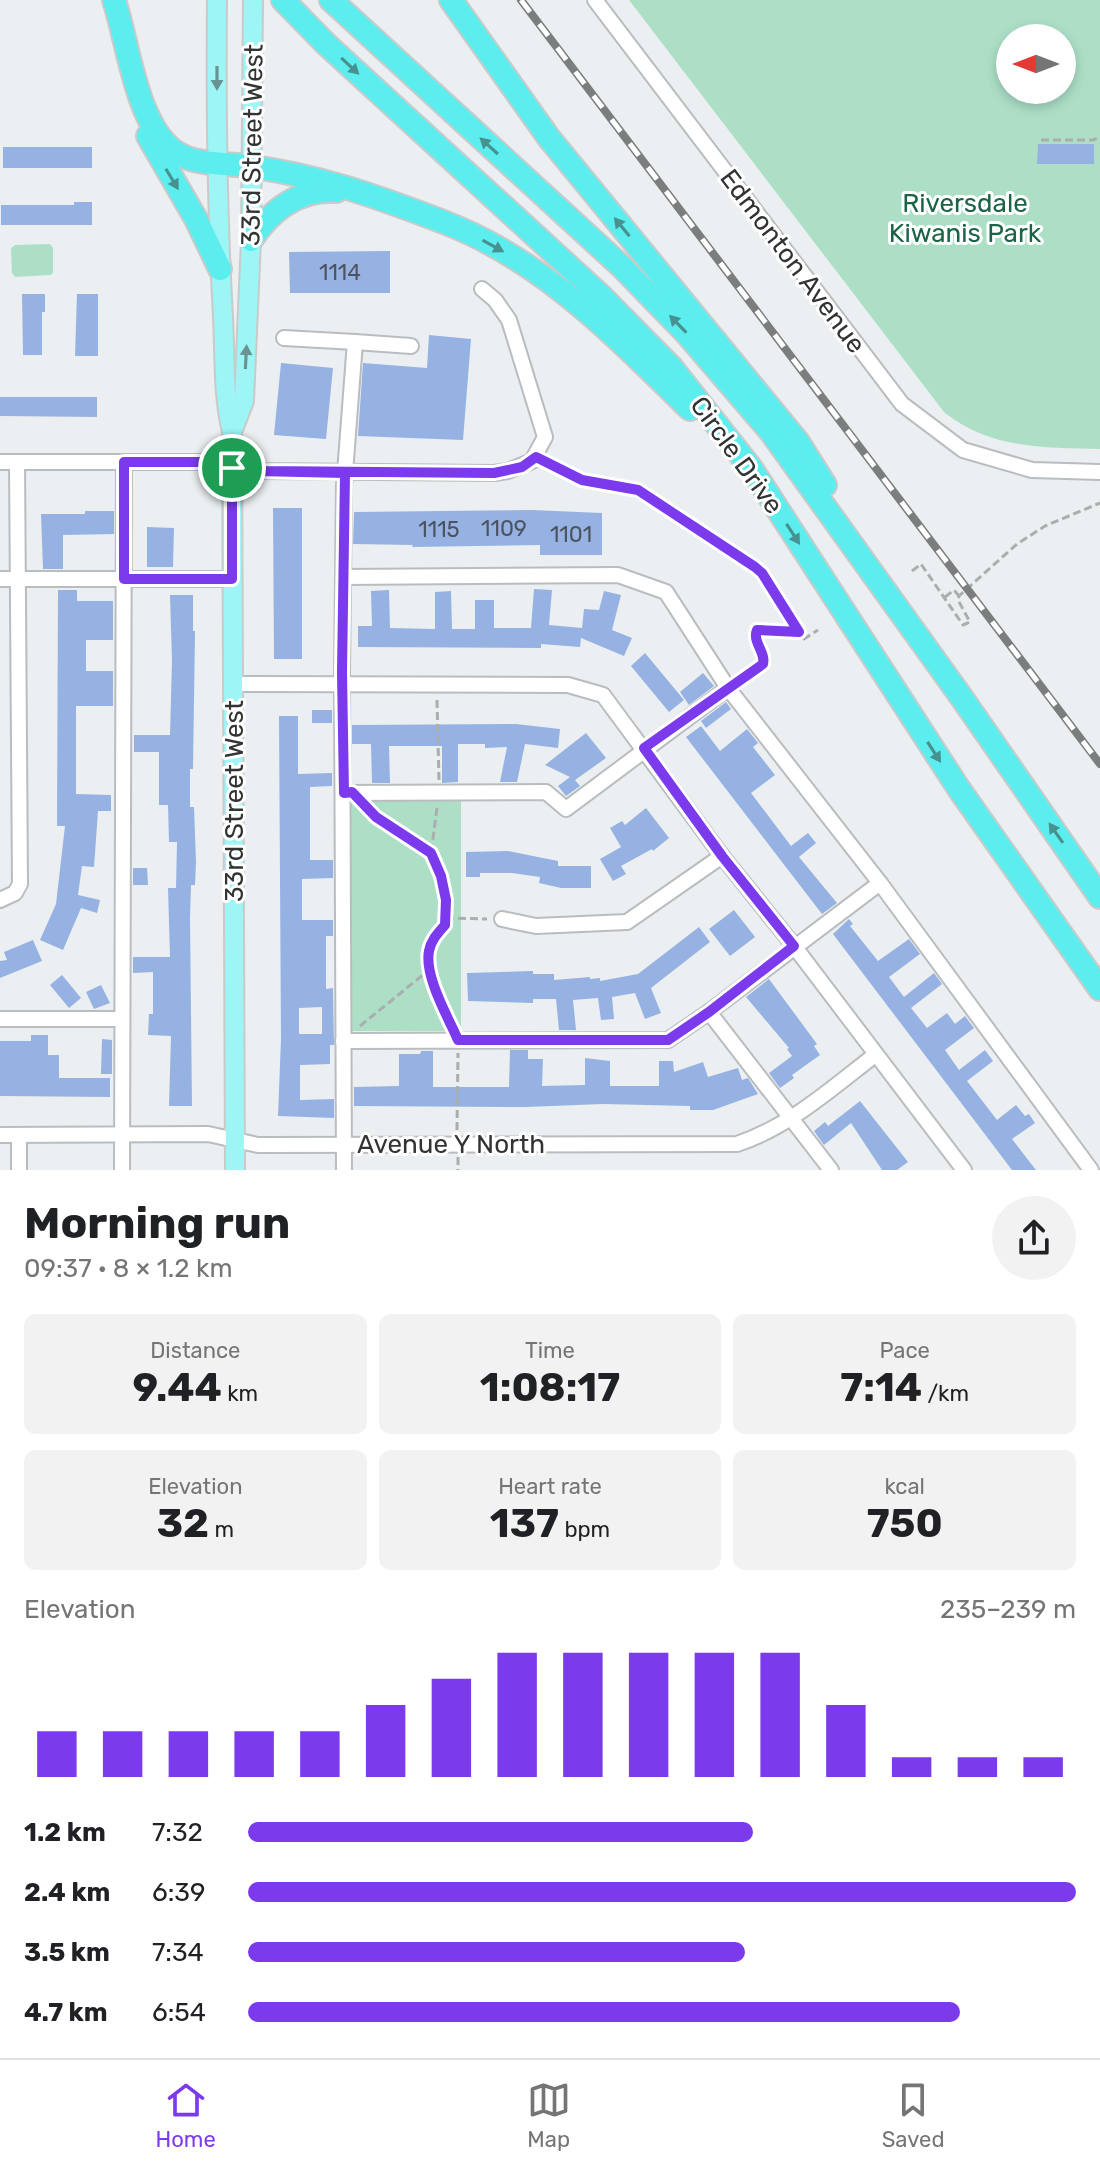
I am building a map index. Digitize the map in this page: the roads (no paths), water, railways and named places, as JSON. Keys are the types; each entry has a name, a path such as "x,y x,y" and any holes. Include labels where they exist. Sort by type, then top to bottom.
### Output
{"highway":[{"path":"113,0 142,98 160,136 178,154 192,160 253,167 369,195 470,234 538,273 598,320 751,468"},
{"path":"113,0 142,122 220,269"},
{"name":"Circle Drive","path":"331,0 622,267 687,334 771,432 1100,897"},
{"path":"451,0 549,138 798,442 962,698"},
{"name":"Circle Drive","path":"288,6 600,295 672,368 751,468 959,789 1100,989"},
{"path":"251,240 270,214 304,195 330,190 369,195"}],"main road":[{"name":"33rd Street West","path":"217,0 216,163 225,399 232,432 235,1170"},
{"name":"33rd Street West","path":"232,432 244,401 253,167 253,0"}],"street":[{"name":"Edmonton Avenue","path":"595,0 902,404 963,450 1032,470 1100,472"},
{"path":"0,462 208,462 261,471 345,473 508,471 522,467 536,457 545,437 503,309 482,289"},
{"path":"284,338 411,346"},
{"path":"344,1170 348,792 343,684 343,577 345,473 355,342"},
{"path":"0,900 15,893 20,884 17,462"},
{"path":"122,1170 124,462"},
{"path":"343,577 618,575 666,592 728,688 880,883 1091,1170"},
{"path":"0,579 232,579"},
{"path":"234,684 568,685 603,695 722,856 964,1170"},
{"path":"348,792 546,792 566,809 728,688"},
{"path":"502,919 536,926 627,922 722,856"},
{"path":"345,1041 658,1042 677,1036 880,883"},
{"path":"709,1012 831,1170"},
{"path":"0,1019 121,1019"},
{"name":"Avenue Y North","path":"0,1135 208,1134 258,1145 737,1144 791,1119 875,1055"},
{"path":"19,1135 19,1170"}],"railway":[{"path":"521,0 1100,764"}],"park label":[{"name":"Riversdale Kiwanis Park","path":"965,218"}]}
